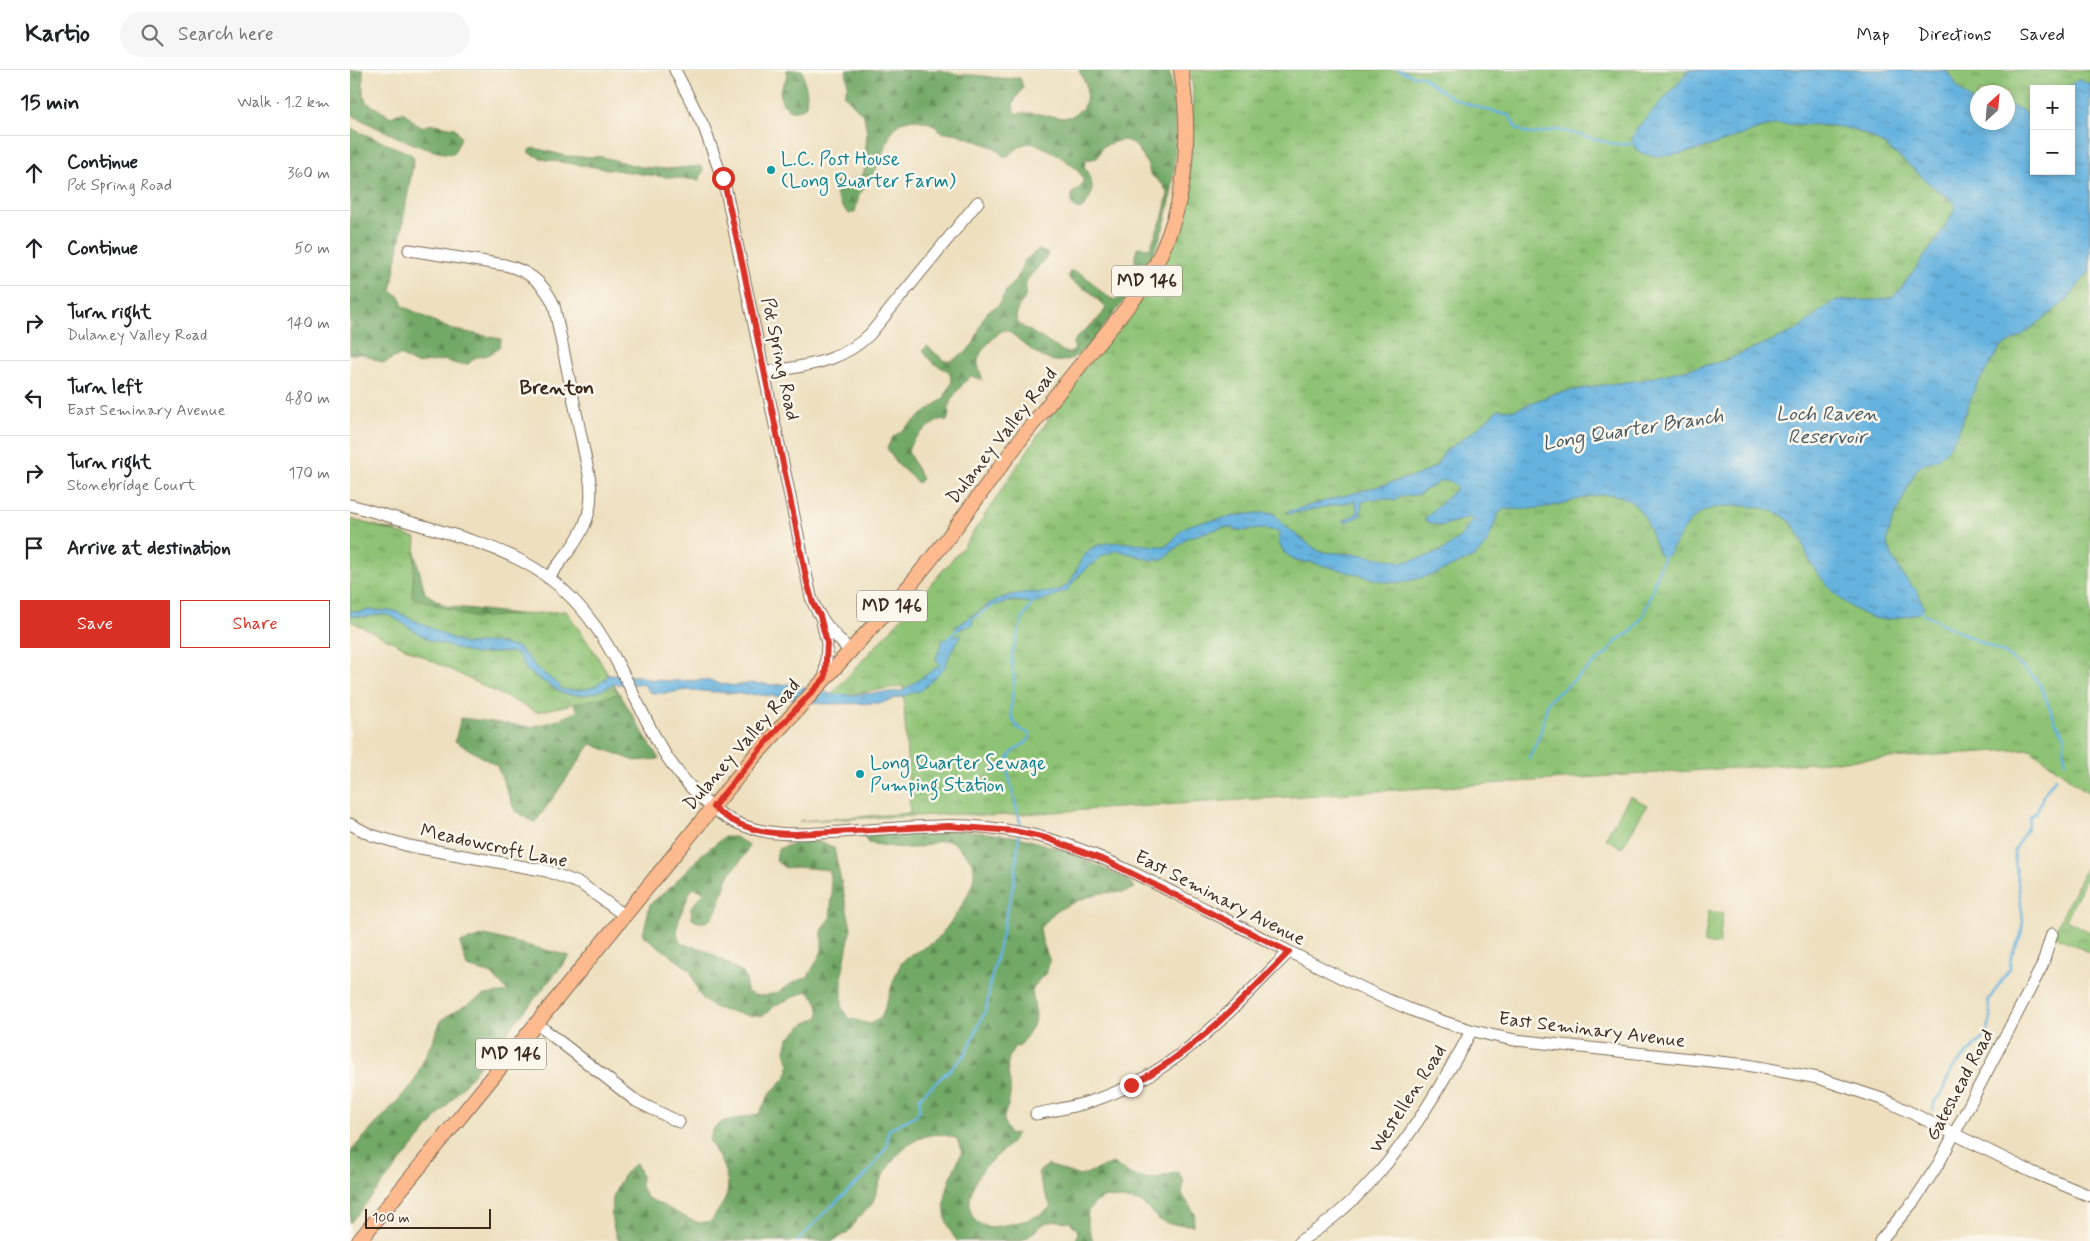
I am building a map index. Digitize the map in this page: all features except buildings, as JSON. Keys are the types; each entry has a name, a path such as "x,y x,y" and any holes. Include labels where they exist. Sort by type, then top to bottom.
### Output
{"main road":[{"name":"Dulaney Valley Road","path":"359,1241 713,807 801,704 851,652 931,559 1023,436 1121,316 1150,277 1174,225 1183,183 1187,141 1181,70"}],"street":[{"name":"Pot Spring Road","path":"675,70 701,121 725,186 807,582 813,603 820,616 851,652"},
{"path":"765,373 834,358 856,346 870,334 978,202"},
{"path":"408,250 506,265 520,270 540,283 554,305 589,475 592,500 584,528 548,578"},
{"name":"East Seminary Avenue","path":"350,505 494,547 519,559 548,578 587,615 602,636 670,762 713,807 735,822 762,832 777,834 949,826 1019,832 1052,840 1095,855 1401,1007 1470,1031 1515,1040 1747,1066 1818,1078 1885,1100 2032,1172 2090,1196"},
{"path":"820,616 827,643 825,678"},
{"name":"Meadowcroft Lane","path":"350,824 371,835 395,843 556,874 581,884 624,915"},
{"name":"Gateshead Road","path":"1880,1241 1914,1200 1939,1163 2042,966 2052,934"},
{"path":"1036,1114 1092,1101 1131,1085 1155,1072 1204,1037 1289,952"},
{"path":"536,1023 636,1101 679,1122"},
{"name":"Westellen Road","path":"1300,1241 1341,1210 1382,1171 1413,1129 1470,1031"}],"green space":[{"path":"350,70 363,70 363,94 366,102 391,117 402,112 421,127 433,124 455,128 461,138 454,153 445,153 418,145 350,114"},
{"path":"786,70 802,70 807,93 806,105 802,109 790,111 782,103 780,92 787,76"},
{"path":"846,70 941,70 957,74 1020,78 1023,87 1013,104 1015,113 1033,113 1063,118 1072,116 1082,109 1086,101 1087,87 1079,70 1169,70 1174,115 1175,162 1168,209 1162,231 1144,271 1096,337 1085,349 1072,358 1064,361 1050,360 1031,349 1008,331 1003,330 996,336 979,357 978,366 982,380 971,376 968,378 950,402 947,421 942,419 932,425 917,436 910,446 908,451 922,479 918,483 896,463 887,448 892,438 944,398 952,382 949,371 934,363 923,350 927,346 945,361 951,361 966,352 974,343 988,311 998,306 1006,291 1018,277 1024,261 1038,250 1049,254 1026,281 1025,298 1018,307 1016,319 1019,324 1059,349 1067,352 1073,351 1075,349 1073,343 1076,338 1098,319 1106,308 1090,292 1071,281 1068,276 1070,271 1083,275 1109,297 1115,300 1119,297 1131,286 1138,275 1135,261 1136,250 1138,247 1150,248 1163,216 1168,194 1162,184 1150,174 1146,162 1138,149 1134,144 1125,140 1102,147 1097,158 1086,160 1084,166 1090,177 1092,188 1090,198 1082,209 1076,209 1072,205 1072,193 1083,182 1082,177 1072,165 1047,149 1035,144 1023,144 1004,157 996,148 955,133 944,133 930,123 913,119 901,122 892,130 876,170 859,195 855,212 849,214 842,207 831,186 836,182 848,182 864,174 867,133 864,116 844,95 848,84"},
{"path":"1190,70 2090,70 2090,794 2030,749 992,816 960,814 799,821 910,813 903,686 828,698 964,546 1072,384 1142,299 1154,281 1177,233 1186,200 1192,142 1193,89"},
{"path":"350,128 411,154 414,158 391,291 400,297 403,306 450,329 501,339 499,347 493,352 485,356 476,357 468,364 456,364 445,360 416,364 400,355 384,363 362,354 350,354"},
{"path":"535,148 566,156 603,157 641,167 668,169 700,166 704,169 699,180 656,176 546,160 529,153 529,150"},
{"path":"350,519 396,531 413,545 425,593 446,606 563,619 595,653 659,759 635,761 591,744 535,823 515,811 497,766 455,741 461,718 531,727 555,721 578,711 565,690 350,618"},
{"path":"350,519 416,538 412,597 474,618 566,611 596,654 618,694 537,712 350,621"},
{"path":"1630,796 1647,805 1622,848 1605,838"},
{"path":"960,830 1019,837 1064,850 1128,880 1135,888 1124,892 1100,893 1077,901 1056,911 1040,928 1050,962 1046,973 1032,991 1036,1015 1033,1026 1020,1046 1014,1047 1008,1061 1010,1094 1004,1123 1010,1135 1017,1133 1011,1143 986,1166 974,1184 970,1206 974,1219 982,1225 995,1227 1026,1220 1039,1215 1051,1207 1038,1172 1048,1165 1080,1176 1113,1163 1130,1174 1144,1178 1178,1172 1184,1182 1182,1194 1195,1214 1193,1225 1169,1224 1158,1219 1141,1202 1106,1197 1096,1202 1088,1211 1087,1222 1093,1241 1076,1241 1078,1231 1070,1222 1057,1221 1045,1223 1022,1241 957,1241 950,1230 945,1207 948,1185 962,1151 957,1139 945,1135 933,1135 922,1137 912,1142 903,1150 881,1179 871,1205 849,1231 832,1241 619,1241 614,1231 612,1220 611,1209 613,1199 621,1179 636,1163 641,1175 641,1186 646,1197 689,1219 700,1223 711,1221 725,1200 728,1190 728,1182 723,1167 709,1140 714,1128 724,1121 759,1114 770,1093 787,1076 789,1064 785,1051 788,1039 804,1024 819,1017 815,999 807,991 776,1005 769,1012 761,1016 718,1009 707,1003 699,994 690,970 643,935 650,904 671,887 701,855 724,837 735,837 749,845 743,857 730,874 713,916 708,921 701,922 692,919 691,907 705,892 694,888 690,892 679,918 677,932 682,944 706,950 743,973 746,979 746,991 754,995 764,996 779,992 794,982 808,977 822,951 822,929 830,919 832,895 829,870 797,867 785,868 776,861 778,849 806,842 821,843 834,848 851,928 842,974 842,1008 848,1018 870,1024 881,1018 897,972 903,961 935,941 954,918 971,887 974,869 968,857 951,841 946,840 914,848 903,848 868,843 862,834"},
{"path":"2090,859 2090,871 2066,920 2090,932 2090,953 2053,935"},
{"path":"1709,911 1723,913 1719,945 1704,943"},
{"path":"485,935 570,956 350,1223 350,1152 413,1084 442,1019 484,995 508,992 492,974 467,967 460,943"}],"water":[{"name":"Loch Raven Reservoir","path":"1687,70 1946,70 1960,90 1970,99 1970,130 2015,130 2015,107 2030,116 2030,175 2075,175 2075,85 2071,85 2079,79 2090,84 2090,271 2066,301 2020,337 2001,347 1975,388 1958,433 1946,452 1936,460 1925,463 1916,470 1891,525 1887,541 1894,560 1905,578 1918,592 1924,607 1919,613 1893,619 1878,619 1849,606 1832,590 1812,565 1792,524 1776,512 1742,506 1719,507 1708,510 1691,521 1667,556 1664,557 1659,554 1647,523 1636,506 1627,499 1606,495 1547,507 1503,509 1498,515 1487,543 1476,556 1433,575 1400,583 1385,582 1291,558 1282,549 1278,538 1279,531 1264,529 1234,531 1234,528 1224,527 1187,538 1163,560 1151,560 1117,550 1102,556 1079,575 1067,591 1035,603 1014,601 983,608 1003,597 1023,593 1056,591 1065,587 1071,581 1087,552 1096,546 1118,542 1164,546 1170,543 1181,530 1191,524 1251,514 1273,513 1287,528 1320,552 1357,554 1404,562 1435,554 1448,547 1464,533 1472,519 1470,517 1442,526 1425,521 1426,517 1457,488 1450,481 1441,481 1417,495 1402,496 1395,501 1378,498 1362,502 1361,515 1348,522 1342,521 1358,513 1355,501 1290,514 1286,512 1418,475 1436,466 1445,451 1479,427 1498,409 1514,410 1553,394 1641,380 1723,361 1797,330 1825,307 1838,300 1877,300 1893,297 1949,220 1955,203 1877,141 1862,133 1846,128 1821,125 1779,124 1683,153 1665,156 1648,155 1635,149 1632,138 1637,128 1682,79"},
{"path":"350,611 395,611 464,644 495,642 519,648 538,669 559,685 561,689 575,690 592,687 609,675 639,676 669,681 705,680 734,686 752,683 790,684 833,694 852,695 902,691 940,665 936,658 943,640 960,634 961,636 951,652 945,667 922,690 881,703 823,704 776,696 686,690 653,693 648,691 643,684 614,684 598,692 583,695 563,694 527,671 519,656 511,652 474,654 429,640 391,616 382,614 367,617 350,616"},
{"path":"973,615 972,625 956,631 956,627"}],"waterway":[{"path":"1399,70 1414,76 1422,76 1443,93 1453,98 1510,116 1516,128 1525,132 1535,134 1557,130 1609,143 1628,144 1637,142"},
{"path":"1529,758 1540,735 1548,701 1607,653 1616,641 1632,631 1644,614 1664,555"},
{"path":"1020,830 1021,826 1007,769 1008,761 1014,750 1026,742 1030,734 1018,728 1012,718 1014,678 1011,657 1022,620 1033,601"},
{"name":"Long Quarter Branch","path":"971,619 994,605"},
{"path":"1920,608 1923,613 1945,625 2004,653 2033,676 2040,685 2055,721 2065,736 2063,749 2066,762"},
{"name":"Long Quarter Branch","path":"947,640 959,628"},
{"path":"1933,1110 1935,1100 1941,1095 1951,1070 1986,1035 1991,1019 1988,1001 2010,968 2011,956 2021,935 2023,921 2014,852 2027,828 2030,817 2037,811 2044,794 2055,778"},
{"path":"798,1241 823,1214 868,1173 887,1146 888,1131 916,1115 920,1109 920,1097 966,1053 987,1007 990,984 1014,882 1019,835"}],"place":[{"name":"L.C. Post House (Long Quarter Farm)","path":"771,170"},
{"name":"Long Quarter Sewage Pumping Station","path":"860,774"}],"district":[{"name":"Brenton","path":"557,388"}],"route":[{"path":"723,178 807,582 813,603 820,616 827,643 825,678 773,734 713,807 728,819 752,829 770,833 795,834 934,826 967,826 1014,831 1046,838 1084,850 1289,952 1235,1007 1191,1048 1149,1076 1131,1085"}]}
